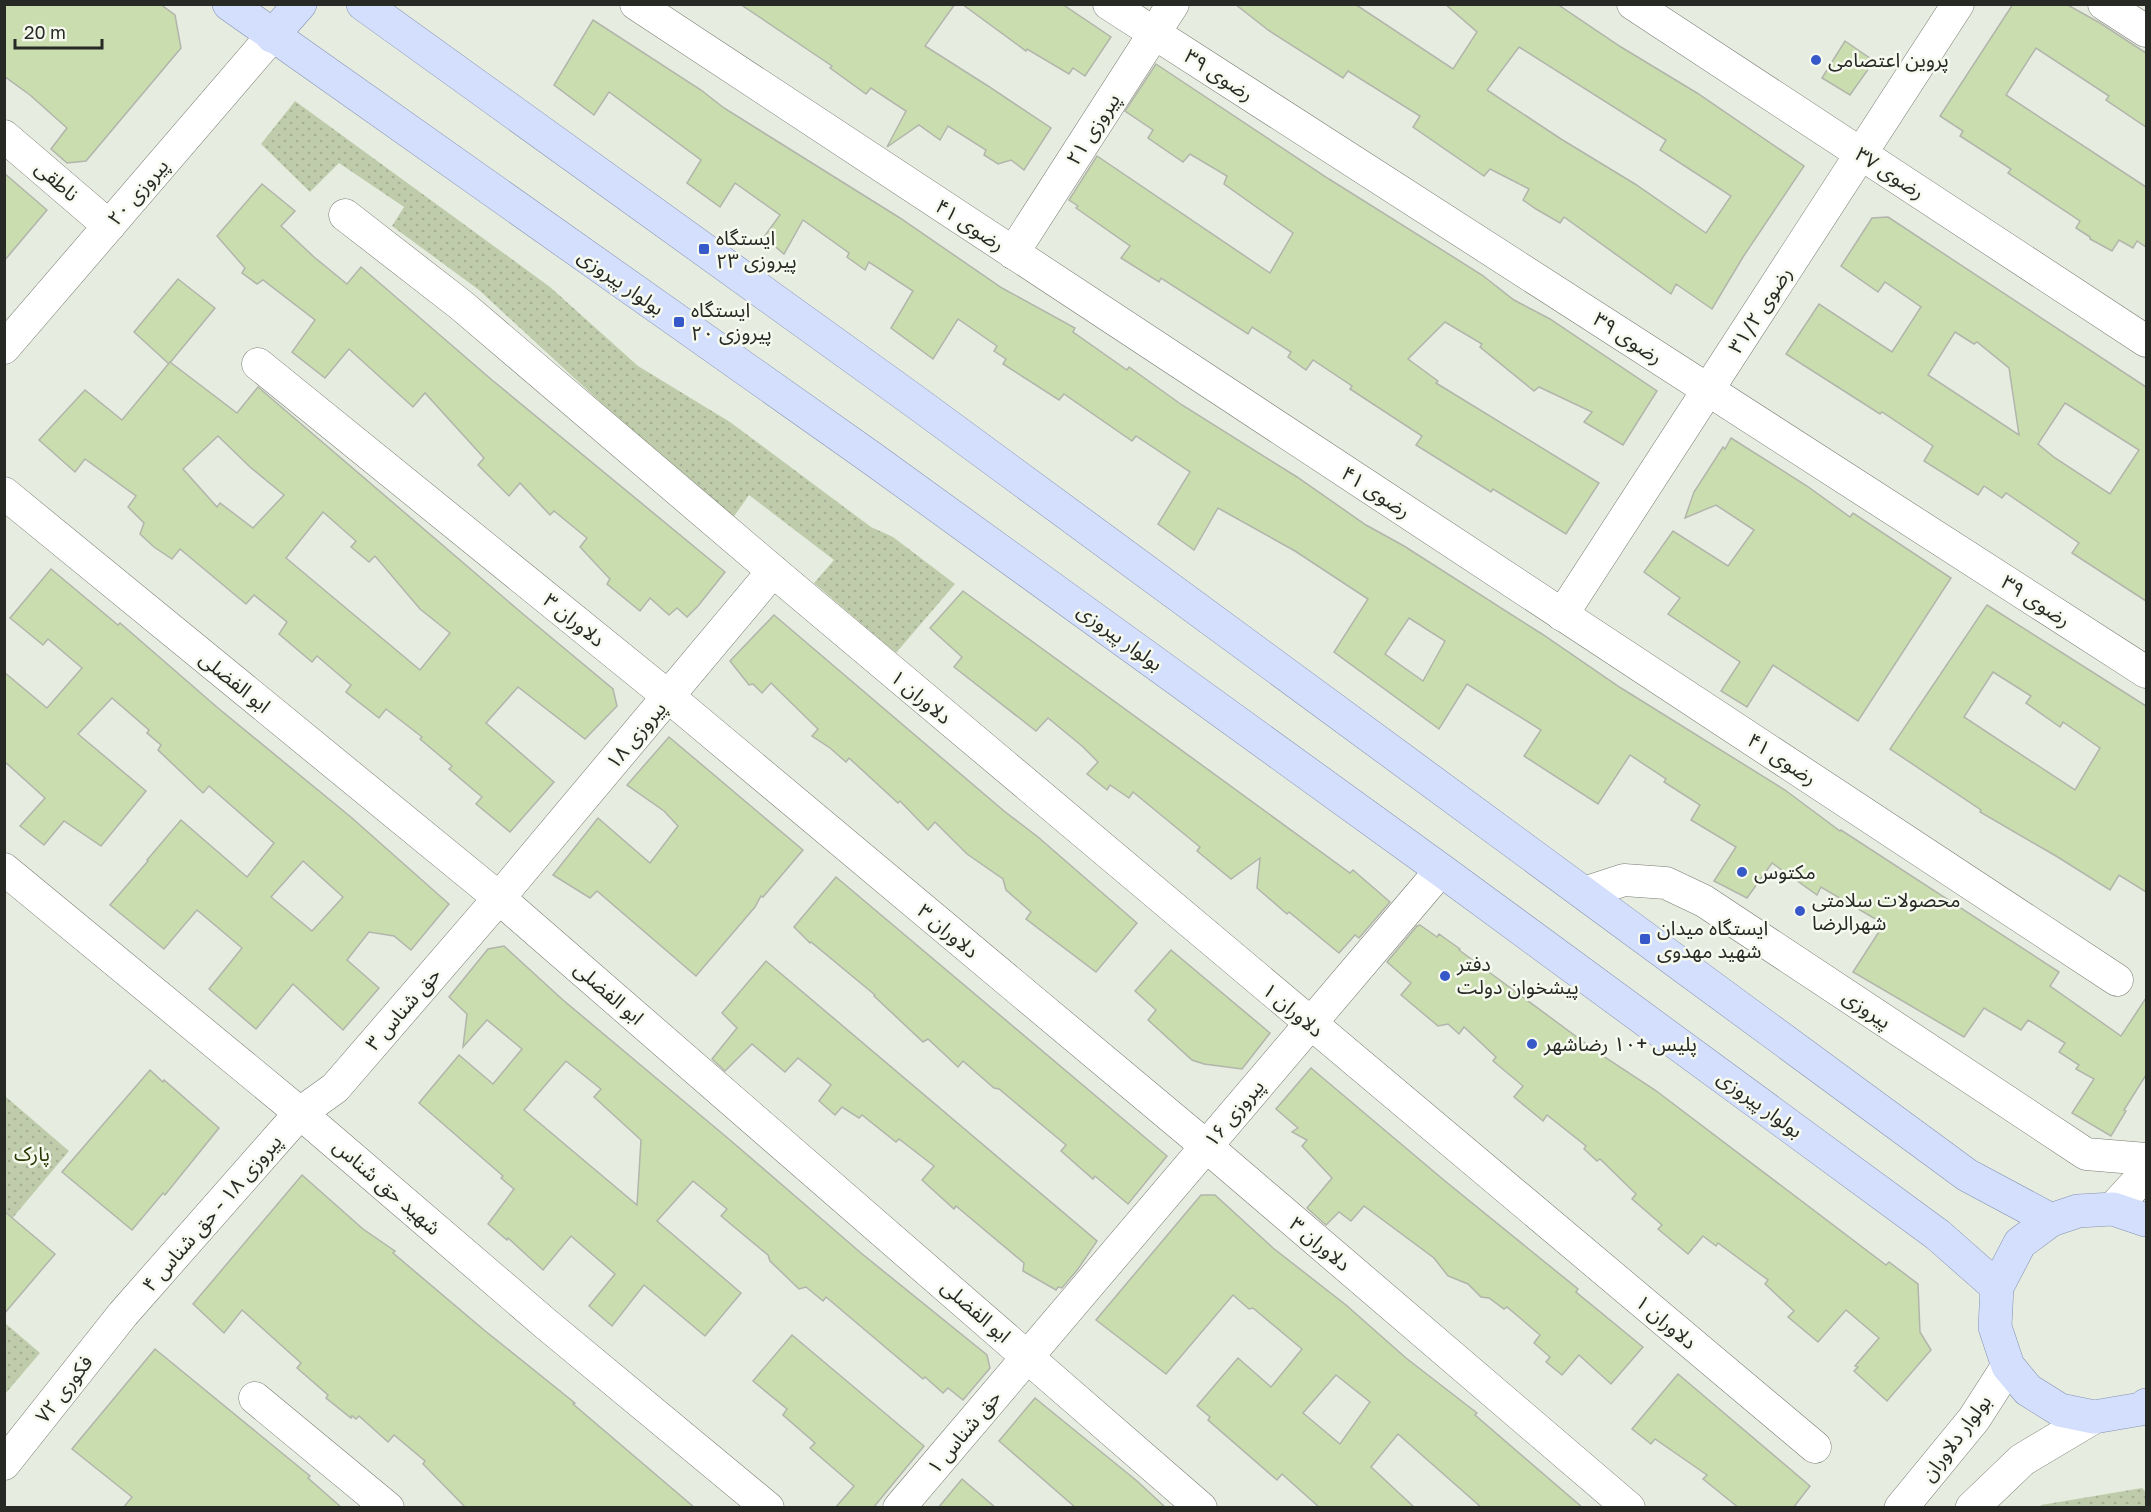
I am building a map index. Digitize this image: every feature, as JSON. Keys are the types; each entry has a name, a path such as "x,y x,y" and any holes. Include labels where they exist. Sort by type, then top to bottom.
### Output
{"main road":[{"name":"بولوار پیروزی","path":"229,4 873,459 1441,870 1938,1235 1997,1287"},
{"path":"272,36 300,4"},
{"path":"363,4 917,403 1967,1175 2051,1220"},
{"path":"2145,1409 2094,1418 2060,1410 2028,1390 2008,1366 1995,1327 1997,1287 2020,1243 2051,1220 2078,1210 2113,1209 2146,1220"}],"street":[{"name":"رضوی ۴۱","path":"636,4 2116,980"},
{"name":"رضوی ۳۹","path":"1109,4 2146,672"},
{"name":"پیروزی ۲۱","path":"1013,253 1173,4"},
{"name":"رضوی ۳۷","path":"1633,4 2146,341"},
{"name":"رضوی ۳۱/۲","path":"1562,615 1958,4"},
{"path":"2104,4 2146,31"},
{"name":"پیروزی ۲۰","path":"4,348 272,36"},
{"name":"ناطقی","path":"4,136 109,226"},
{"name":"دلاوران ۱","path":"345,215 461,305 773,572 1815,1447"},
{"name":"دلاوران ۳","path":"258,364 669,697 1206,1146 1629,1508"},
{"name":"ابو الفضلی","path":"4,493 499,898 1201,1508"},
{"name":"پیروزی ۱۸","path":"499,898 773,572"},
{"name":"شهید حق شناس","path":"4,869 300,1113 546,1324 768,1508"},
{"name":"پیروزی ۱۶","path":"1028,1356 1441,870"},
{"name":"پیروزی","path":"1584,893 1624,880 1666,883 1704,901 2086,1154 2146,1158"},
{"name":"حق شناس ۳","path":"300,1113 335,1088 499,898"},
{"name":"پیروزی ۱۸ - حق شناس ۴","path":"123,1314 300,1113"},
{"path":"2113,1209 2146,1173"},
{"name":"فکوری ۷۲","path":"4,1464 123,1314"},
{"name":"حق شناس ۱","path":"899,1508 1028,1356"},
{"name":"بولوار دلاوران","path":"1901,1508 1974,1419 2008,1366"},
{"path":"255,1398 388,1508"},
{"path":"1972,1508 2022,1460 2094,1418"}],"green space":[{"path":"295,101 550,287 638,366 730,422 871,527 893,537 955,584 896,653 814,583 834,560 749,495 730,522 479,290 392,226 404,207 339,163 310,192 261,144"},
{"name":"پارک","path":"5,1096 69,1151 5,1227"},
{"path":"5,1323 40,1353 5,1394"},
{"path":"2142,1488 2146,1492 2146,1507 2040,1507 2041,1505"}],"building":[{"path":"4,4 160,4 175,15 181,48 86,161 67,163 51,149 67,128 30,95 4,76"},
{"path":"740,4 955,4 925,46 1051,128 1024,170 1011,160 998,164 984,155 986,150 948,126 940,140 919,125 887,147 906,111 871,88 866,94 830,68 832,66"},
{"path":"962,4 1062,4 1111,37 1085,76 1073,68 1069,74 1027,49 1026,51"},
{"path":"1235,4 1355,4 1453,69 1477,32 1445,4 1557,4 1621,47 1697,93 1804,166 1743,257 1712,309 1676,284 1671,294 1564,217 1560,223 1523,200 1529,189 1490,169 1484,176 1413,127 1420,116 1348,71 1343,78 1268,30","holes":["1519,47 1666,140 1660,150 1731,196 1706,233 1635,184 1487,90"]},
{"path":"2013,4 2066,4 2146,53 2146,127 2106,100 2109,96 2036,48 2006,95 2146,187 2146,247 2137,241 2133,248 2119,240 2112,251 2090,239 2076,228 2080,221 2008,173 2011,169 1960,136 1963,131 1940,116"},
{"path":"593,20 701,90 724,108 900,218 1002,288 1075,328 1073,332 1127,370 1129,367 1182,405 1297,477 1366,525 1404,546 1542,634 1621,688 1785,790 1840,831 2059,972 2050,986 2121,1036 2146,998 2146,1075 2111,1136 2072,1113 2094,1079 2076,1069 2079,1065 2059,1052 2065,1043 2028,1020 2021,1030 1984,1008 1964,1037 1853,972 1884,924 1821,887 1817,895 1772,863 1747,898 1714,881 1736,847 1691,820 1700,805 1664,782 1666,779 1630,755 1598,804 1524,756 1541,730 1467,684 1439,729 1334,652 1368,599 1295,551 1218,508 1194,550 1158,524 1190,472 1136,436 1132,441 1064,394 1059,400 1003,364 1006,359 994,351 997,346 958,319 933,359 891,328 913,291 869,262 865,270 847,257 849,253 803,220 784,254 764,237 780,215 735,183 720,207 687,183 701,160 609,92 594,115 554,85","holes":["1409,618 1445,641 1423,681 1385,654"]},
{"path":"1845,41 1874,61 1850,95 1822,78"},
{"path":"1156,64 1329,179 1482,275 1514,300 1550,319 1657,391 1623,445 1584,422 1592,412 1539,387 1534,391 1480,347 1482,344 1445,322 1408,359 1438,381 1436,383 1599,483 1566,534 1493,489 1491,492 1416,445 1422,436 1350,389 1352,386 1313,360 1306,370 1288,357 1291,352 1252,327 1248,334 1161,278 1159,282 1121,258 1130,246 1076,208 1078,206 1069,200 1097,156 1270,273 1293,233 1224,184 1227,176 1190,154 1183,162 1148,138 1153,130 1125,111"},
{"path":"4,173 47,210 4,261"},
{"path":"262,184 295,211 281,226 314,257 347,284 361,267 492,380 725,572 698,606 687,617 677,608 669,615 650,598 640,611 607,584 610,579 580,547 587,538 554,511 550,515 520,483 509,496 478,465 484,458 425,393 413,407 349,349 325,378 292,352 315,320 263,280 257,284 242,273 245,268 217,236"},
{"path":"1888,217 2146,387 2146,601 2072,553 2079,543 2043,518 2006,493 2002,498 1984,486 1978,495 1924,461 1933,446 1786,354 1819,304 1892,352 1921,307 1885,282 1878,292 1841,266 1872,218","holes":["1955,332 1974,344 1977,342 2009,368 2019,435 1928,375","2065,403 2139,450 2110,494 2055,458 2038,444"]},
{"path":"178,279 215,308 169,364 134,332"},
{"path":"170,362 237,413 258,387 613,689 617,706 585,739 518,687 486,723 554,782 510,832 476,804 482,797 449,769 452,766 420,739 422,737 386,709 379,718 346,692 351,685 317,656 312,662 279,634 287,622 254,595 246,604 180,549 172,559 154,547 140,534 144,523 128,507 136,496 85,459 75,472 39,440 85,390 122,420","holes":["218,436 284,495 253,528 220,503 217,507 183,469","323,512 356,541 351,547 369,562 375,556 420,609 450,633 420,670 286,558"]},
{"path":"1731,438 1807,486 1850,517 1853,513 1951,578 1858,721 1773,665 1747,707 1721,691 1740,662 1668,614 1680,598 1644,572 1673,531 1728,566 1754,530 1716,505 1685,518 1694,492"},
{"path":"51,569 118,625 120,623 218,708 352,818 449,904 411,950 394,936 369,932 347,960 379,988 343,1030 293,984 256,1029 209,989 242,948 197,910 164,949 110,905 181,820 247,877 274,843 209,786 203,793 158,750 161,745 147,733 149,730 112,698 78,734 146,791 101,846 64,821 44,845 20,826 45,798 4,761 4,672 47,708 82,668 48,639 43,645 10,618","holes":["303,861 343,897 312,931 271,897"]},
{"path":"963,591 1350,873 1353,870 1390,902 1359,938 1355,935 1339,953 1257,888 1260,858 1231,879 1197,851 1200,847 1133,792 1129,798 1110,785 1107,790 1087,774 1098,762 1048,718 1036,731 954,667 962,657 930,628"},
{"path":"1987,605 2146,706 2146,892 2119,875 2110,890 1980,812 1981,810 1890,749","holes":["1993,672 2031,696 2026,703 2060,727 2063,722 2100,748 2075,790 1964,717"]},
{"path":"774,615 1137,923 1096,972 1026,919 1031,912 1006,890 1003,879 967,854 935,822 928,830 900,801 898,803 849,758 846,762 812,736 818,729 771,683 762,693 753,684 749,685 730,661"},
{"path":"669,737 803,850 763,897 761,896 755,907 696,976 597,891 590,898 553,875 598,818 650,863 678,826 664,811 627,785"},
{"path":"836,877 1167,1156 1128,1204 1095,1176 1093,1179 1061,1151 1066,1145 999,1089 994,1088 963,1061 958,1067 928,1039 923,1042 875,995 810,943 794,927"},
{"path":"1420,925 1437,937 1439,934 1460,949 1600,1054 1655,1090 1886,1265 1889,1262 1918,1284 1920,1332 1931,1350 1887,1401 1854,1371 1858,1367 1855,1366 1879,1338 1846,1310 1818,1342 1788,1317 1794,1311 1765,1284 1768,1280 1718,1243 1716,1246 1703,1236 1688,1254 1658,1229 1662,1225 1632,1199 1636,1194 1600,1159 1597,1161 1584,1149 1586,1146 1547,1115 1543,1121 1514,1097 1523,1086 1493,1061 1496,1057 1464,1027 1459,1034 1448,1024 1438,1026 1401,995 1411,983 1387,962"},
{"path":"504,946 563,1000 861,1253 987,1355 990,1368 963,1400 948,1388 943,1393 925,1377 923,1379 826,1297 823,1301 806,1287 799,1289 770,1261 768,1255 721,1216 727,1209 693,1181 657,1221 741,1293 705,1336 644,1285 612,1326 589,1306 615,1274 571,1236 543,1270 508,1238 507,1240 488,1224 514,1189 501,1178 503,1176 419,1103 459,1055 493,1084 522,1049 487,1020 463,1047 467,1014 449,997 488,949","holes":["566,1061 601,1089 594,1097 641,1140 637,1205 524,1110"]},
{"path":"1171,950 1270,1033 1242,1069 1204,1064 1192,1060 1148,1020 1156,1010 1135,991"},
{"path":"766,961 1097,1241 1062,1288 1058,1287 1056,1290 1023,1271 1024,1263 956,1206 954,1209 922,1180 934,1166 899,1139 896,1142 862,1115 859,1118 842,1107 835,1115 819,1101 831,1085 798,1058 785,1072 752,1044 725,1071 712,1059 737,1028 722,1013"},
{"path":"1311,1068 1578,1289 1576,1292 1643,1347 1611,1384 1579,1355 1562,1375 1546,1362 1550,1357 1534,1343 1540,1335 1507,1307 1504,1309 1489,1298 1481,1297 1468,1284 1448,1276 1434,1258 1364,1206 1351,1221 1339,1212 1326,1225 1307,1208 1332,1178 1302,1146 1307,1140 1292,1132 1298,1128 1276,1109"},
{"path":"150,1070 219,1128 165,1195 163,1193 132,1230 62,1172"},
{"path":"302,1175 363,1229 395,1251 393,1253 484,1330 575,1403 573,1404 695,1508 466,1508 423,1464 425,1461 394,1435 388,1442 359,1416 356,1419 352,1416 351,1418 326,1398 328,1395 297,1368 301,1363 242,1310 224,1333 193,1304"},
{"path":"1201,1195 1215,1195 1273,1248 1346,1305 1406,1358 1477,1413 1475,1415 1583,1508 1482,1508 1398,1434 1371,1467 1415,1508 1320,1508 1282,1474 1277,1480 1208,1420 1210,1417 1197,1406 1238,1358 1271,1387 1302,1349 1253,1308 1249,1309 1233,1295 1166,1374 1096,1320","holes":["1336,1375 1370,1402 1340,1444 1303,1413"]},
{"path":"4,1211 55,1254 4,1314"},
{"path":"792,1335 924,1446 873,1508 835,1508 854,1486 810,1448 815,1443 783,1415 787,1409 753,1381"},
{"path":"155,1349 310,1476 308,1478 342,1508 123,1508 132,1497 72,1449"},
{"path":"1678,1374 1810,1486 1793,1508 1739,1508 1703,1479 1707,1475 1655,1439 1651,1444 1632,1429"},
{"path":"1035,1398 1137,1481 1166,1508 1076,1508 999,1441"},
{"path":"962,1479 996,1508 938,1508"}],"place":[{"name":"پروین اعتصامی","path":"1816,60"},
{"name":"ایستگاه پیروزی ۲۳","path":"704,249"},
{"name":"ایستگاه پیروزی ۲۰","path":"679,322"},
{"name":"مکتوس","path":"1742,872"},
{"name":"محصولات سلامتی شهرالرضا","path":"1800,911"},
{"name":"ایستگاه میدان شهید مهدوی","path":"1645,939"},
{"name":"دفتر پیشخوان دولت","path":"1445,976"},
{"name":"پلیس +۱۰ رضاشهر","path":"1532,1044"}]}
